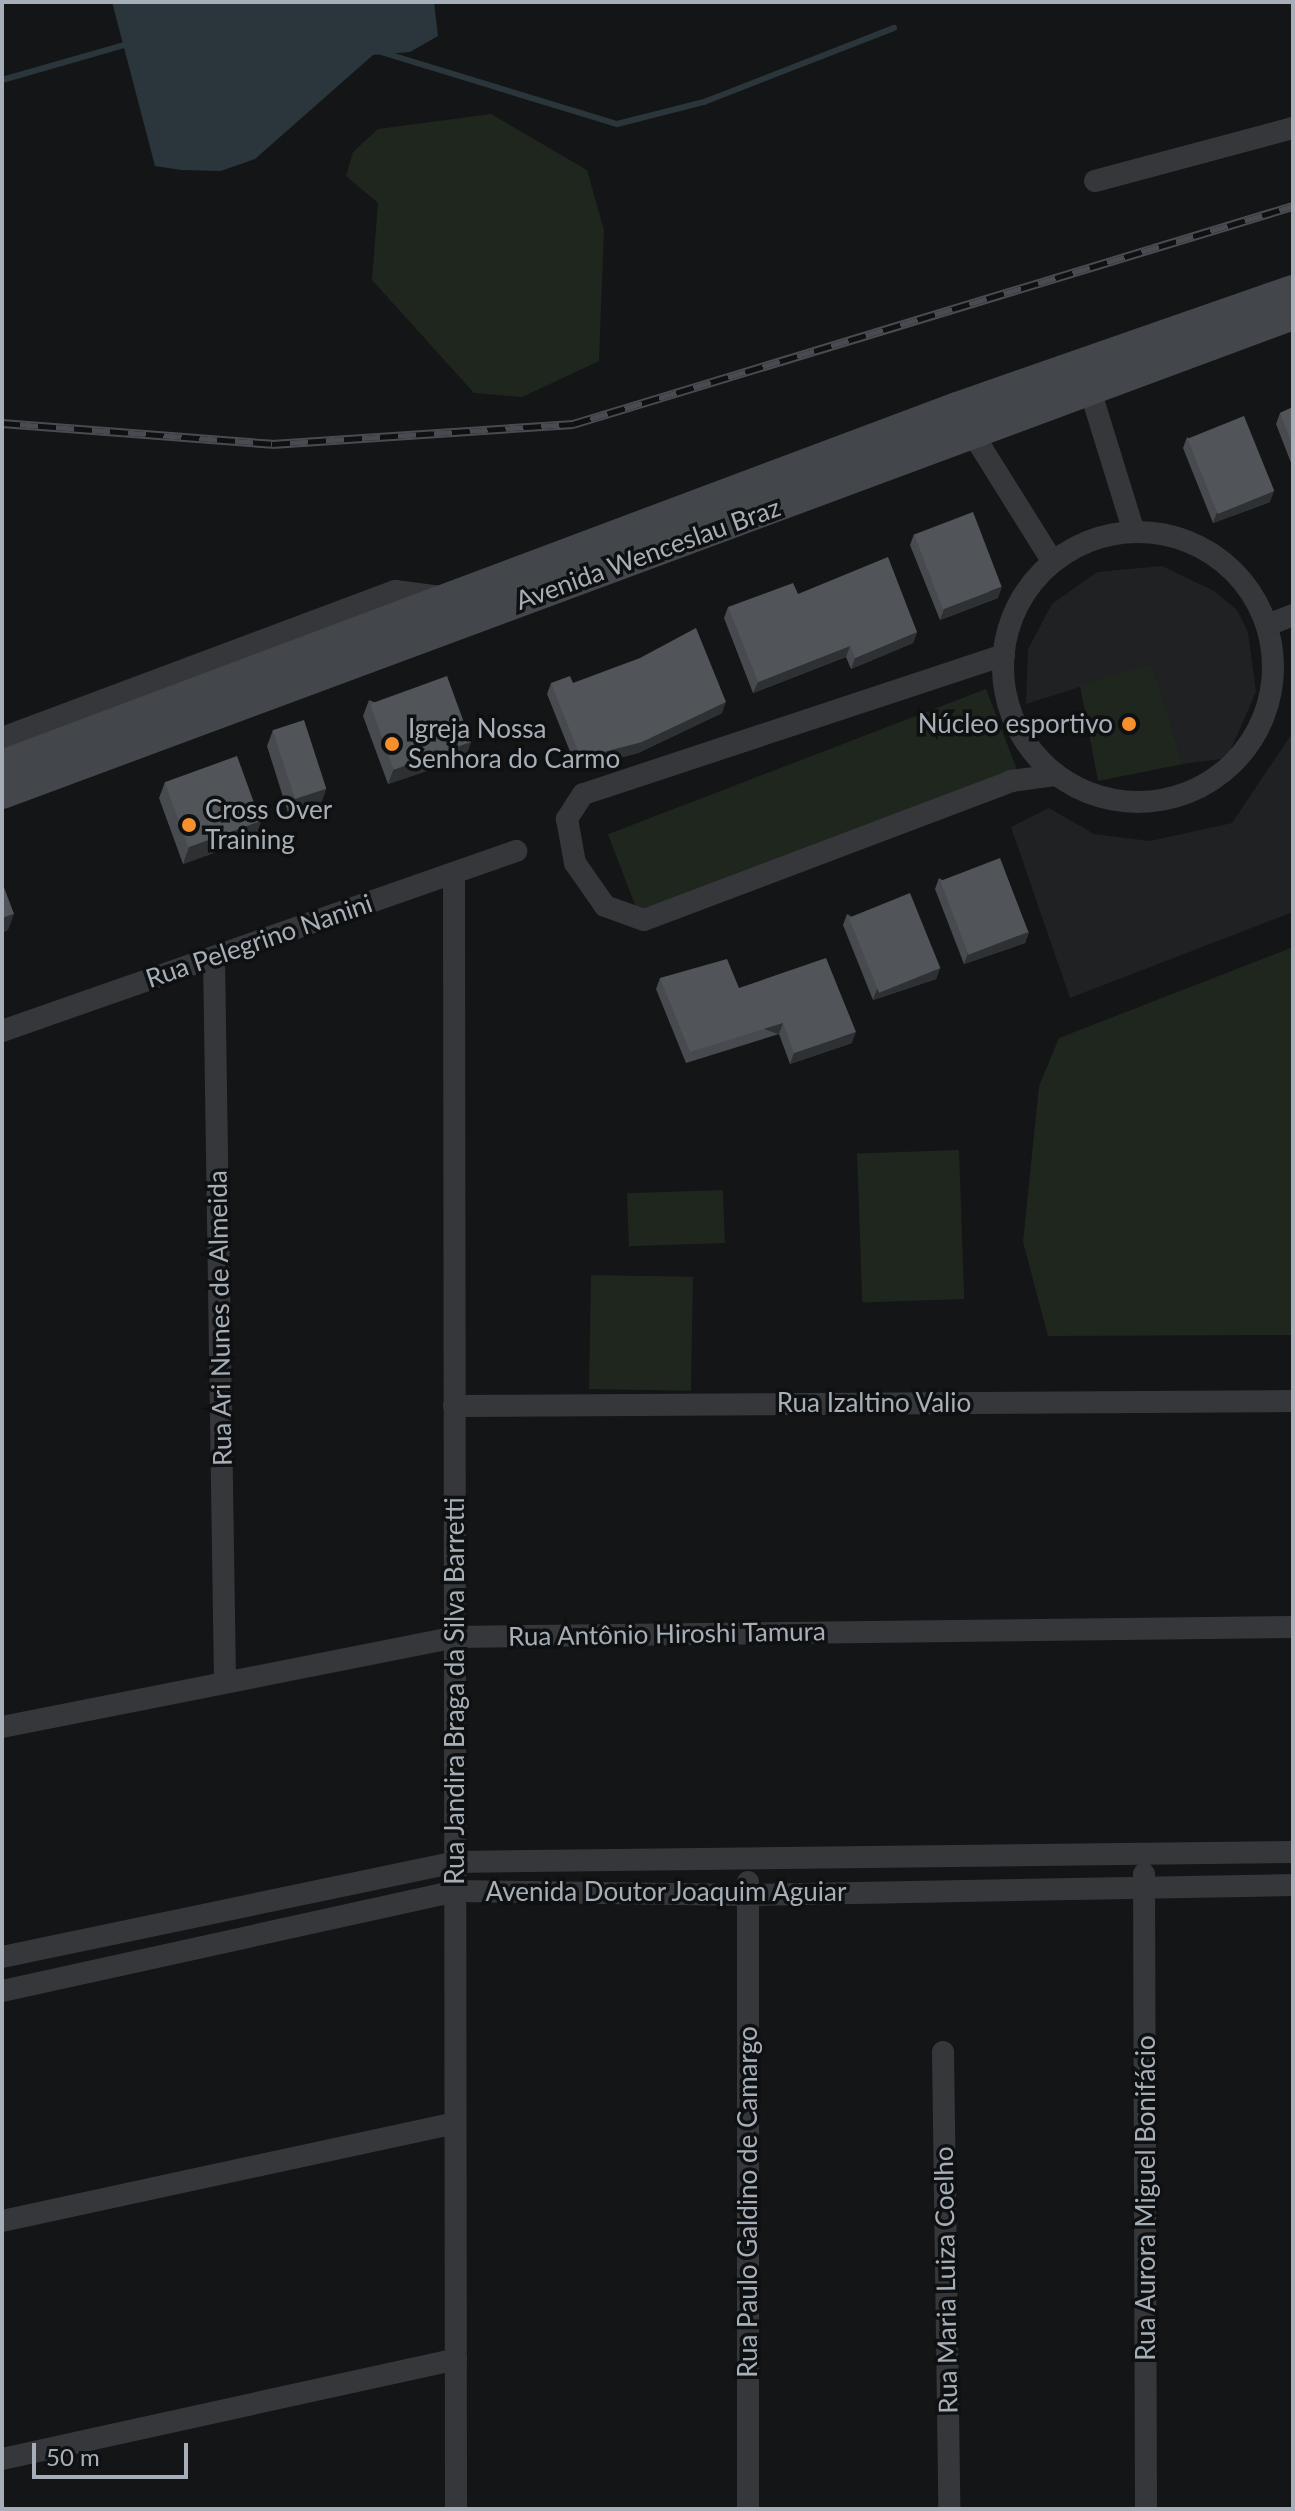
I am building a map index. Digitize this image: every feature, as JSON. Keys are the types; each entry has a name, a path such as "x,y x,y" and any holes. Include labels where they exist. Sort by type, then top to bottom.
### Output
{"street":[{"path":"1095,181 1293,128"},
{"name":"Avenida Wenceslau Braz","path":"2,766 451,598 586,562 974,436 1087,379 1293,291"},
{"name":"Avenida Wenceslau Braz","path":"2,793 586,562 957,408 1087,379 1293,314"},
{"path":"1087,379 1134,532"},
{"path":"957,408 1053,562"},
{"path":"1134,532 1180,538 1218,557 1249,587 1268,625 1275,668 1268,710 1248,748 1218,778 1179,797 1136,803 1093,796 1055,775 1010,714 1004,655 1019,602 1053,562 1106,535 1134,532"},
{"path":"2,738 395,591 451,598"},
{"path":"1268,625 1293,615"},
{"path":"1004,655 583,794 567,819 575,863 605,906 644,920 1011,781 1055,775"},
{"name":"Rua Pelegrino Nanini","path":"2,1031 516,851"},
{"name":"Rua Jandira Braga da Silva Barretti","path":"454,873 456,2509"},
{"name":"Rua Ari Nunes de Almeida","path":"214,957 225,1680"},
{"name":"Rua Izaltino Valio","path":"454,1406 1293,1401"},
{"name":"Rua Antônio Hiroshi Tamura","path":"2,1727 225,1680 455,1637 1293,1627"},
{"name":"Avenida Doutor Joaquim Aguiar","path":"2,1957 455,1862 748,1864 1143,1859 1293,1852"},
{"name":"Rua Aurora Miguel Bonifácio","path":"1143,1859 1146,2509"},
{"name":"Rua Paulo Galdino de Camargo","path":"748,1864 748,2509"},
{"name":"Avenida Doutor Joaquim Aguiar","path":"2,1991 455,1891 749,1895 1293,1885"},
{"name":"Rua Maria Luiza Coelho","path":"943,2052 949,2509"},
{"path":"2,2221 455,2123"},
{"path":"2,2459 456,2359"}],"shaded area":[{"path":"112,2 434,2 438,36 410,52 373,55 255,159 221,171 181,170 155,166"},
{"path":"491,114 587,170 604,230 599,361 522,397 474,393 372,280 378,203 346,176 353,152 378,129"},
{"path":"1162,566 1214,591 1237,610 1248,632 1256,692 1227,758 1183,764 1152,664 1026,704 1028,649 1052,604 1097,572"},
{"name":"Núcleo esportivo","path":"1152,664 1183,764 1098,781 1080,685"},
{"path":"986,689 1018,773 640,918 608,834"},
{"path":"1293,732 1293,912 1070,998 1011,827 1049,808 1094,834 1150,841 1232,823"},
{"path":"1293,947 1293,1335 1048,1336 1023,1242 1039,1086 1059,1038"},
{"path":"959,1150 964,1299 862,1302 857,1154"},
{"path":"723,1190 725,1243 629,1246 627,1193"},
{"path":"591,1275 693,1277 691,1391 589,1389"}],"building":[{"path":"1293,407 1293,446 1280,413"},
{"path":"1244,416 1274,491 1218,514 1187,439"},
{"path":"973,512 1002,587 943,609 914,535"},
{"path":"888,557 917,632 855,658 850,646 758,682 728,607 793,583 798,594"},
{"path":"696,628 726,702 642,742 581,758 551,683 570,676 573,683 640,658"},
{"path":"447,676 471,742 394,770 370,704"},
{"path":"304,720 326,788 295,799 273,730"},
{"path":"237,756 261,821 188,847 165,782"},
{"path":"1000,858 1028,932 969,955 940,881"},
{"path":"2,882 14,914 2,918"},
{"path":"910,893 940,968 879,993 849,918"},
{"path":"826,958 856,1032 794,1053 783,1023 690,1052 660,978 727,959 739,988"}],"waterway":[{"path":"381,52 617,124 704,102 894,28"},
{"path":"2,80 131,43"}],"railway":[{"path":"2,423 272,444 573,424 1293,206"}],"place":[{"name":"Núcleo esportivo","path":"1129,724"},
{"name":"Igreja Nossa Senhora do Carmo","path":"392,744"},
{"name":"Cross Over Training","path":"189,825"}]}
